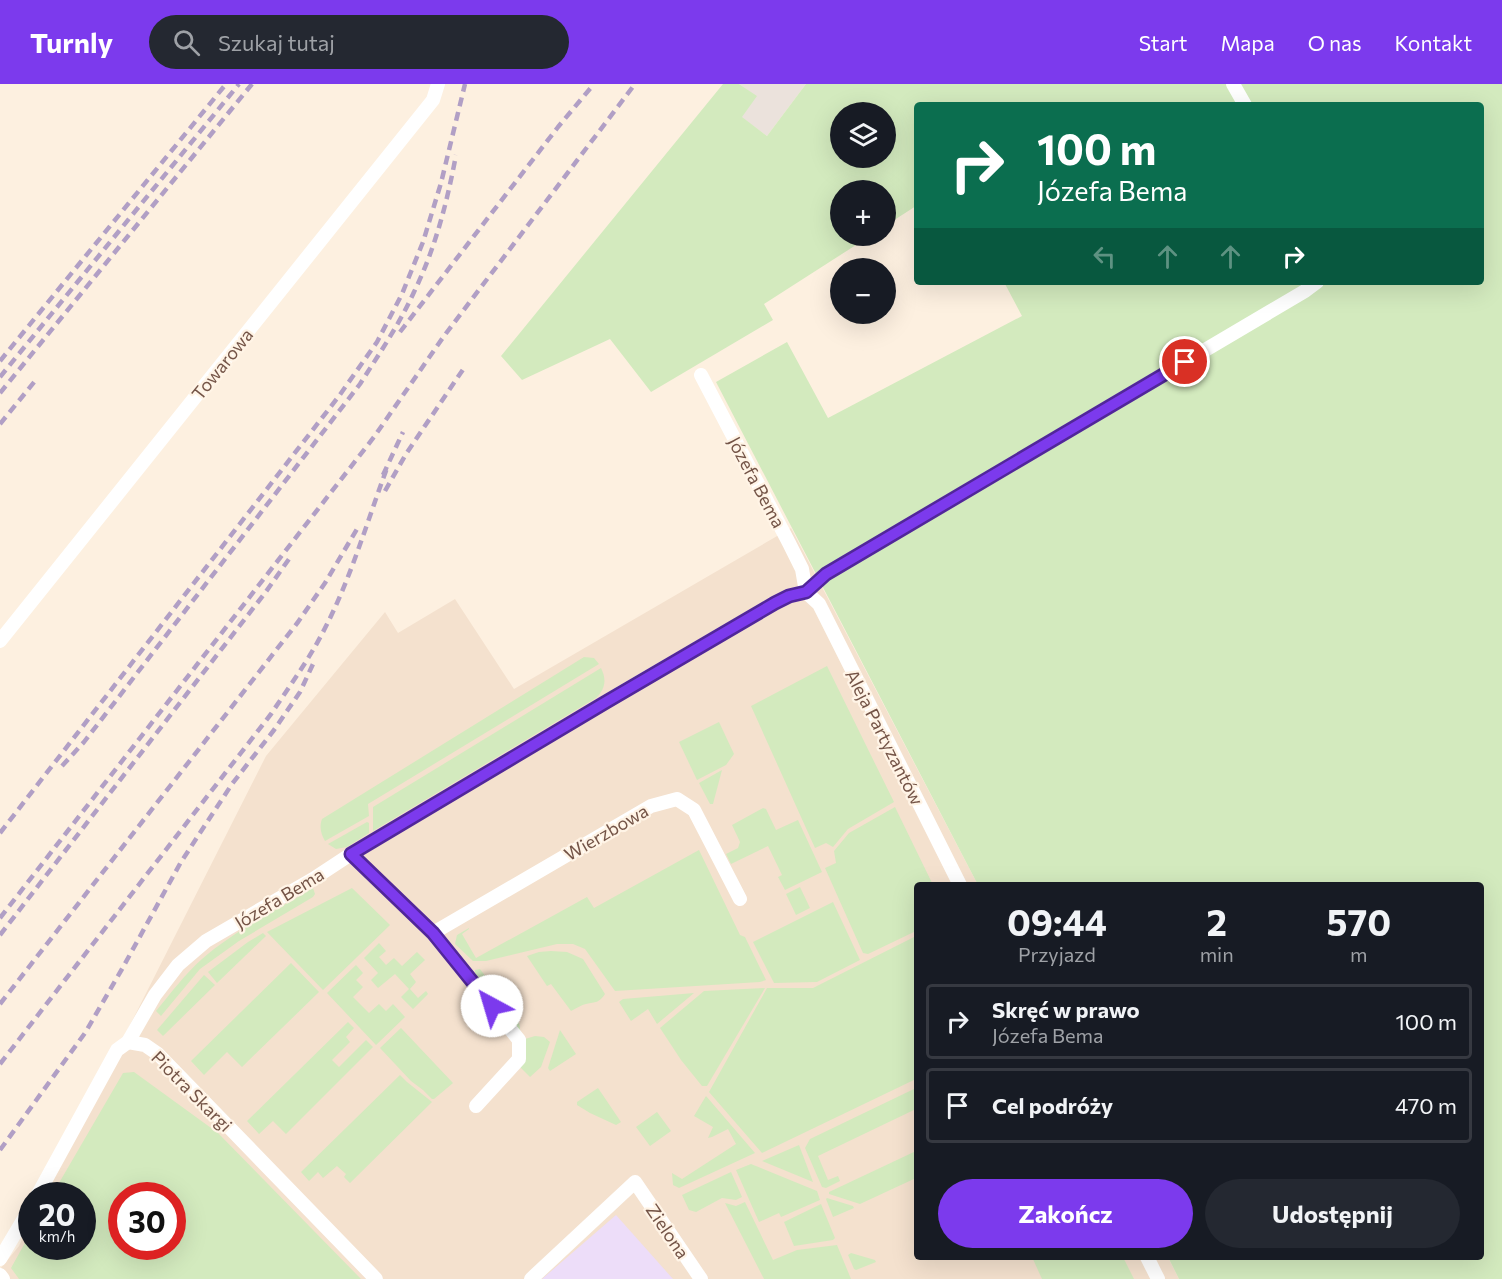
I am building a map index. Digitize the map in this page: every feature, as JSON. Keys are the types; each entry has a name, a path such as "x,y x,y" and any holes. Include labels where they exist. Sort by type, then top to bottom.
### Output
{"street":[{"name":"Towarowa","path":"0,641 433,100 438,84"},
{"path":"1233,84 1243,102"},
{"name":"Józefa Bema","path":"128,1042 155,995 178,965 206,941 775,603 789,596 806,592 826,574 1313,285"},
{"name":"Józefa Bema","path":"701,375 802,569 806,592"},
{"name":"Aleja Partyzantów","path":"806,592 819,604 958,882"},
{"name":"Wierzbowa","path":"433,933 651,806 677,799 694,810 740,899"},
{"path":"351,854 433,933 519,1040 519,1059 476,1106"},
{"path":"45,1182 117,1050 128,1042"},
{"name":"Piotra Skargi","path":"128,1042 145,1045 158,1054 376,1279"},
{"name":"Zielona","path":"531,1279 635,1182 701,1279"},
{"path":"0,1259 18,1231"},
{"path":"1148,1260 1158,1279"},
{"path":"0,1275 3,1279"}],"shaded area":[{"path":"739,84 806,84 767,136 741,117 756,96"},
{"path":"791,528 976,882 914,882 914,1260 1170,1260 1179,1279 0,1279 0,1269 18,1247 18,1260 96,1260 96,1182 51,1182 266,756 385,612 398,633 455,599 514,689"},
{"path":"616,1215 673,1279 542,1279"}],"green space":[{"path":"723,84 739,84 757,96 742,117 767,136 806,84 1502,84 1502,1279 1179,1279 1170,1260 1484,1260 1484,882 976,882 716,382 787,342 828,418 1022,316 1006,285 1484,285 1484,102 914,102 914,207 896,219 896,180 830,180 830,246 854,246 836,258 830,258 830,262 764,304 773,320 651,392 610,339 522,380 501,356"},
{"path":"584,657 594,658 599,664 368,804 369,816 325,841 321,830 322,819"},
{"path":"827,666 894,802 848,829 833,847 826,843 815,848 751,706"},
{"path":"601,668 604,684 596,698 373,831 373,807"},
{"path":"719,722 734,754 726,765 697,780 679,742"},
{"path":"722,770 713,804 710,804 699,783"},
{"path":"895,807 932,882 914,882 914,932 868,954 863,953 825,868 836,863 834,851 849,833"},
{"path":"763,808 766,809 776,830 798,820 822,872 785,890 778,877 782,875 768,846 731,864 726,854 738,848 740,842 732,825"},
{"path":"367,822 369,833 347,847 336,849 328,844"},
{"path":"699,850 740,935 745,937 766,980 615,991 585,949 573,944 557,944 486,961 473,961 455,944 457,935 469,928 462,934 476,958 587,897 594,908"},
{"path":"800,887 810,908 796,915 786,894"},
{"path":"313,888 315,894 313,897 239,941 200,969 161,1016 156,1011 202,959 242,930"},
{"path":"352,888 390,925 323,990 267,932"},
{"path":"833,902 860,960 817,982 774,983 753,942"},
{"path":"263,933 266,936 217,983 208,972"},
{"path":"914,937 914,1080 762,1153 709,1092 767,988 813,988"},
{"path":"379,943 386,951 379,957 386,965 394,958 402,966 417,952 425,960 410,974 416,982 410,989 418,998 426,991 428,994 413,1009 401,997 409,989 395,974 378,988 371,980 378,973 364,958"},
{"path":"551,951 567,952 583,959 605,994 601,999 571,1011 551,984 547,986 527,956"},
{"path":"291,963 319,992 242,1067 227,1052 204,1075 191,1061"},
{"path":"356,965 363,973 356,980 363,987 353,997 369,1013 379,1004 386,1011 393,1004 405,1017 376,1045 327,993"},
{"path":"480,969 518,1020 520,1033 518,1034 476,976 475,970"},
{"path":"204,975 215,985 163,1036 157,1030"},
{"path":"765,988 707,1086 702,1086 660,1028 704,991"},
{"path":"694,993 657,1024 648,1009 631,1021 619,1002 623,999"},
{"path":"348,1022 354,1028 346,1037 350,1042 332,1060 339,1067 366,1040 373,1047 286,1134 273,1121 259,1134 247,1121"},
{"path":"401,1028 453,1083 434,1099 411,1081 380,1048"},
{"path":"560,1030 576,1054 550,1071 548,1068"},
{"path":"535,1036 544,1037 550,1042 541,1067 530,1077 519,1066 525,1039"},
{"path":"134,1072 218,1133 361,1279 19,1279 11,1268 18,1255 18,1260 96,1260 96,1182 60,1182 123,1073"},
{"path":"400,1075 432,1102 350,1183 344,1177 346,1174 337,1166 323,1178 318,1172 309,1181 301,1172"},
{"path":"598,1088 621,1122 616,1125 577,1105 577,1102"},
{"path":"914,1089 914,1110 818,1156 828,1180 838,1176 840,1181 826,1188 822,1187 805,1148 810,1139"},
{"path":"706,1096 755,1153 679,1188 673,1185 672,1173 682,1179 736,1144 728,1129 708,1138 713,1127 694,1116"},
{"path":"657,1112 671,1131 650,1146 636,1127"},
{"path":"799,1145 813,1182 762,1161"},
{"path":"914,1152 914,1179 860,1204 829,1194"},
{"path":"751,1164 817,1191 820,1200 781,1217 779,1213 759,1222 736,1170"},
{"path":"731,1172 742,1197 736,1200 722,1198 696,1212 689,1210 682,1195"},
{"path":"827,1198 853,1206 854,1208 833,1217"},
{"path":"745,1202 773,1260 797,1250 837,1245 851,1279 764,1279 725,1203 736,1206"},
{"path":"821,1204 835,1238 794,1246 784,1222"},
{"path":"851,1253 876,1262 856,1270 848,1255"},
{"path":"1033,1260 1124,1260 1134,1279 1042,1279"}],"railway":[{"path":"0,361 226,84"},
{"path":"0,377 239,84"},
{"path":"0,393 252,84"},
{"path":"0,833 339,396 377,342 402,294 423,242 441,183 465,84"},
{"path":"400,332 558,127 594,84"},
{"path":"0,918 374,437 444,336 635,84"},
{"path":"62,766 84,742 360,384 395,328 421,276 440,225 456,155"},
{"path":"385,491 406,454 464,368"},
{"path":"0,424 35,381"},
{"path":"383,475 403,432"},
{"path":"0,1064 271,714 298,674 333,613 387,468"},
{"path":"0,1004 298,622 325,583 357,529"},
{"path":"0,935 289,559"},
{"path":"0,1150 85,1033 181,862 232,784 300,692 313,664"}],"route":[{"path":"492,1006 433,933 351,854 775,603 789,596 806,592 826,574 1185,362"}]}
